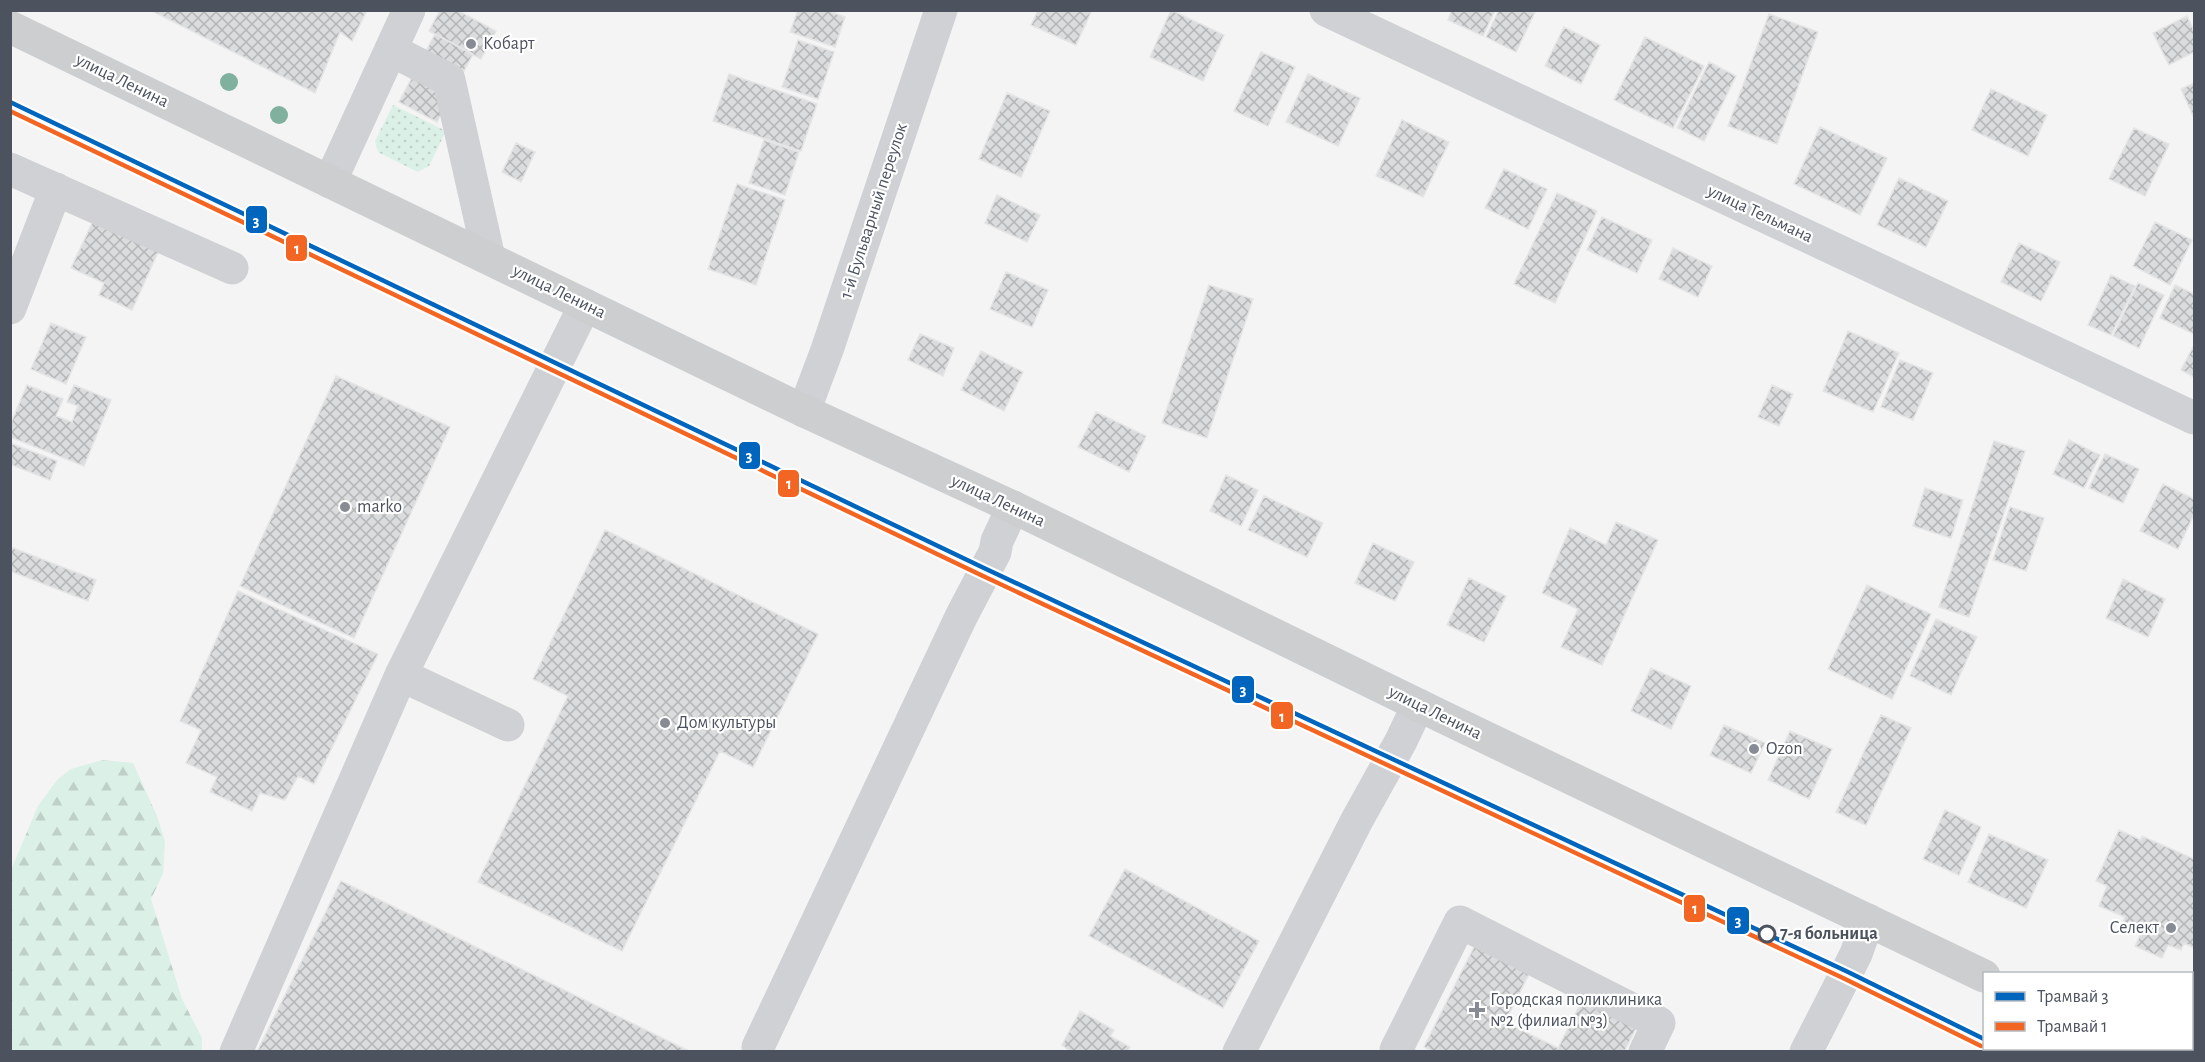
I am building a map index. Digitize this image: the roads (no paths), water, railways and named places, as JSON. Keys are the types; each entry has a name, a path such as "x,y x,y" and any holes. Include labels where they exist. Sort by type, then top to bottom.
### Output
{"main road":[{"name":"улица Ленина","path":"10,27 804,411 1013,507 1418,705 1983,976"}],"street":[{"path":"330,182 409,10"},
{"name":"1-й Бульварный переулок","path":"804,411 827,350 941,10"},
{"name":"улица Тельмана","path":"1326,10 2194,418"},
{"path":"391,50 449,80 489,258"},
{"path":"10,169 232,268"},
{"path":"10,308 56,189"},
{"path":"236,1052 401,675 585,305"},
{"path":"758,1047 961,617 995,552 997,541 1013,507"},
{"path":"401,675 508,725"},
{"path":"1239,1052 1418,705"},
{"path":"1806,1052 1856,954 1868,920"},
{"path":"1399,1052 1396,1050 1460,922 1659,1023 1645,1052"}],"tram line":[{"name":"3","path":"10,102 986,569 1846,971 1983,1039"},
{"name":"1","path":"10,111 983,576 1843,978 1981,1046"}],"place":[{"name":"Кобарт","path":"471,44"},
{"name":"marko","path":"345,507"},
{"name":"Дом культуры","path":"665,723"},
{"name":"Ozon","path":"1754,749"},
{"name":"Селект","path":"2171,928"},
{"name":"7-я больница","path":"1767,934"},
{"name":"Городская поликлиника №2 (филиал №3)","path":"1477,1010"}]}
